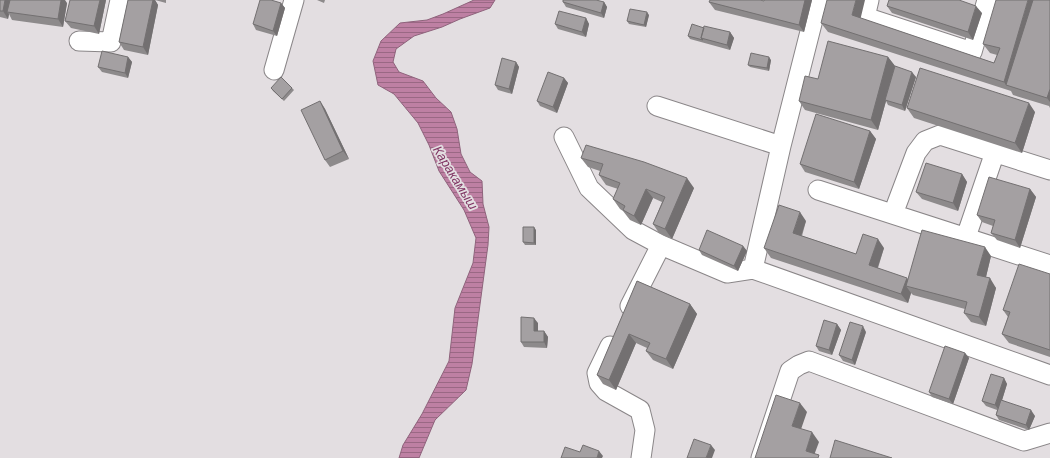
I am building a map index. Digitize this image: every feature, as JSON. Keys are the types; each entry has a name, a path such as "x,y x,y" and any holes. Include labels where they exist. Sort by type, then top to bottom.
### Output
{"street":[{"path":"79,42 111,42 120,0"},
{"path":"274,70 294,0"},
{"path":"753,269 780,146 818,0"},
{"path":"869,0 865,17 972,52 987,0"},
{"path":"657,106 780,146"},
{"path":"893,214 916,153 925,142 940,135 1050,170"},
{"path":"564,136 589,188 633,230 661,245 728,273 753,269 1050,375"},
{"path":"966,237 995,152"},
{"path":"818,190 1050,265"},
{"path":"640,458 645,430 640,410 606,391 600,383 597,373 661,245"},
{"path":"760,458 790,371 809,361 1024,441 1050,433"}],"water":[{"name":"Каракамыш","path":"474,0 495,0 490,8 442,27 414,36 396,49 393,62 399,72 423,81 436,98 451,112 457,129 461,154 470,172 482,181 483,204 489,227 488,245 472,364 466,390 435,420 419,458 399,458 403,445 422,414 449,361 455,308 473,263 476,238 464,210 439,171 429,145 418,123 394,94 378,85 373,61 381,41 400,23 427,20"}],"building":[{"path":"0,0 5,0 3,11 0,11"},
{"path":"10,0 61,0 58,19 7,12"},
{"path":"70,0 100,0 94,26 65,21"},
{"path":"128,0 153,0 143,47 119,42"},
{"path":"260,0 271,0 281,3 273,31 253,24"},
{"path":"563,0 596,0 604,2 601,13 563,2"},
{"path":"710,0 805,0 799,25 709,2"},
{"path":"827,0 856,0 852,15 994,63 1000,48 983,44 996,0 1028,0 1004,82 821,23"},
{"path":"889,0 959,0 976,6 968,32 887,6"},
{"path":"1033,0 1050,0 1050,89 1047,98 1006,85"},
{"path":"630,9 647,12 644,25 627,21"},
{"path":"559,11 586,18 582,32 555,24"},
{"path":"692,24 704,28 701,38 703,40 688,36"},
{"path":"704,26 730,32 727,45 701,38"},
{"path":"828,41 888,57 871,120 799,101 805,76 818,79"},
{"path":"102,51 128,57 125,73 98,67"},
{"path":"751,53 769,57 767,68 748,65"},
{"path":"502,58 516,62 509,89 495,85"},
{"path":"895,66 912,72 902,105 885,100"},
{"path":"920,68 1029,103 1015,143 907,108"},
{"path":"548,72 564,78 553,107 537,101"},
{"path":"281,77 292,88 282,99 271,88"},
{"path":"320,101 343,151 325,160 301,110"},
{"path":"816,114 870,131 854,182 800,164"},
{"path":"586,145 644,162 687,178 665,229 653,224 665,197 646,189 634,216 623,210 625,206 613,199 620,183 599,175 603,164 581,158"},
{"path":"926,163 962,174 953,203 916,192"},
{"path":"989,177 1030,189 1015,240 991,233 995,220 977,215"},
{"path":"779,205 800,212 793,233 856,254 863,234 878,239 869,265 907,278 901,294 764,248"},
{"path":"523,227 534,227 534,243 523,242"},
{"path":"707,230 743,246 734,266 699,250"},
{"path":"922,230 985,247 977,275 990,278 979,317 964,313 967,302 906,286"},
{"path":"1019,264 1050,274 1050,350 1002,334 1010,312 1003,310"},
{"path":"637,281 690,304 666,359 646,351 650,343 629,334 609,380 597,375"},
{"path":"521,317 534,318 534,331 544,331 544,342 521,342"},
{"path":"824,320 837,324 829,350 816,346"},
{"path":"850,322 863,326 852,360 839,355"},
{"path":"945,346 965,353 949,399 929,392"},
{"path":"991,374 1004,378 995,405 982,401"},
{"path":"776,395 800,403 792,426 812,432 806,451 819,455 818,458 755,458"},
{"path":"1001,400 1031,410 1026,425 996,415"},
{"path":"694,439 711,445 706,458 687,458"},
{"path":"835,440 892,458 830,458"},
{"path":"583,445 599,451 597,458 561,458 565,447 580,452"}]}
